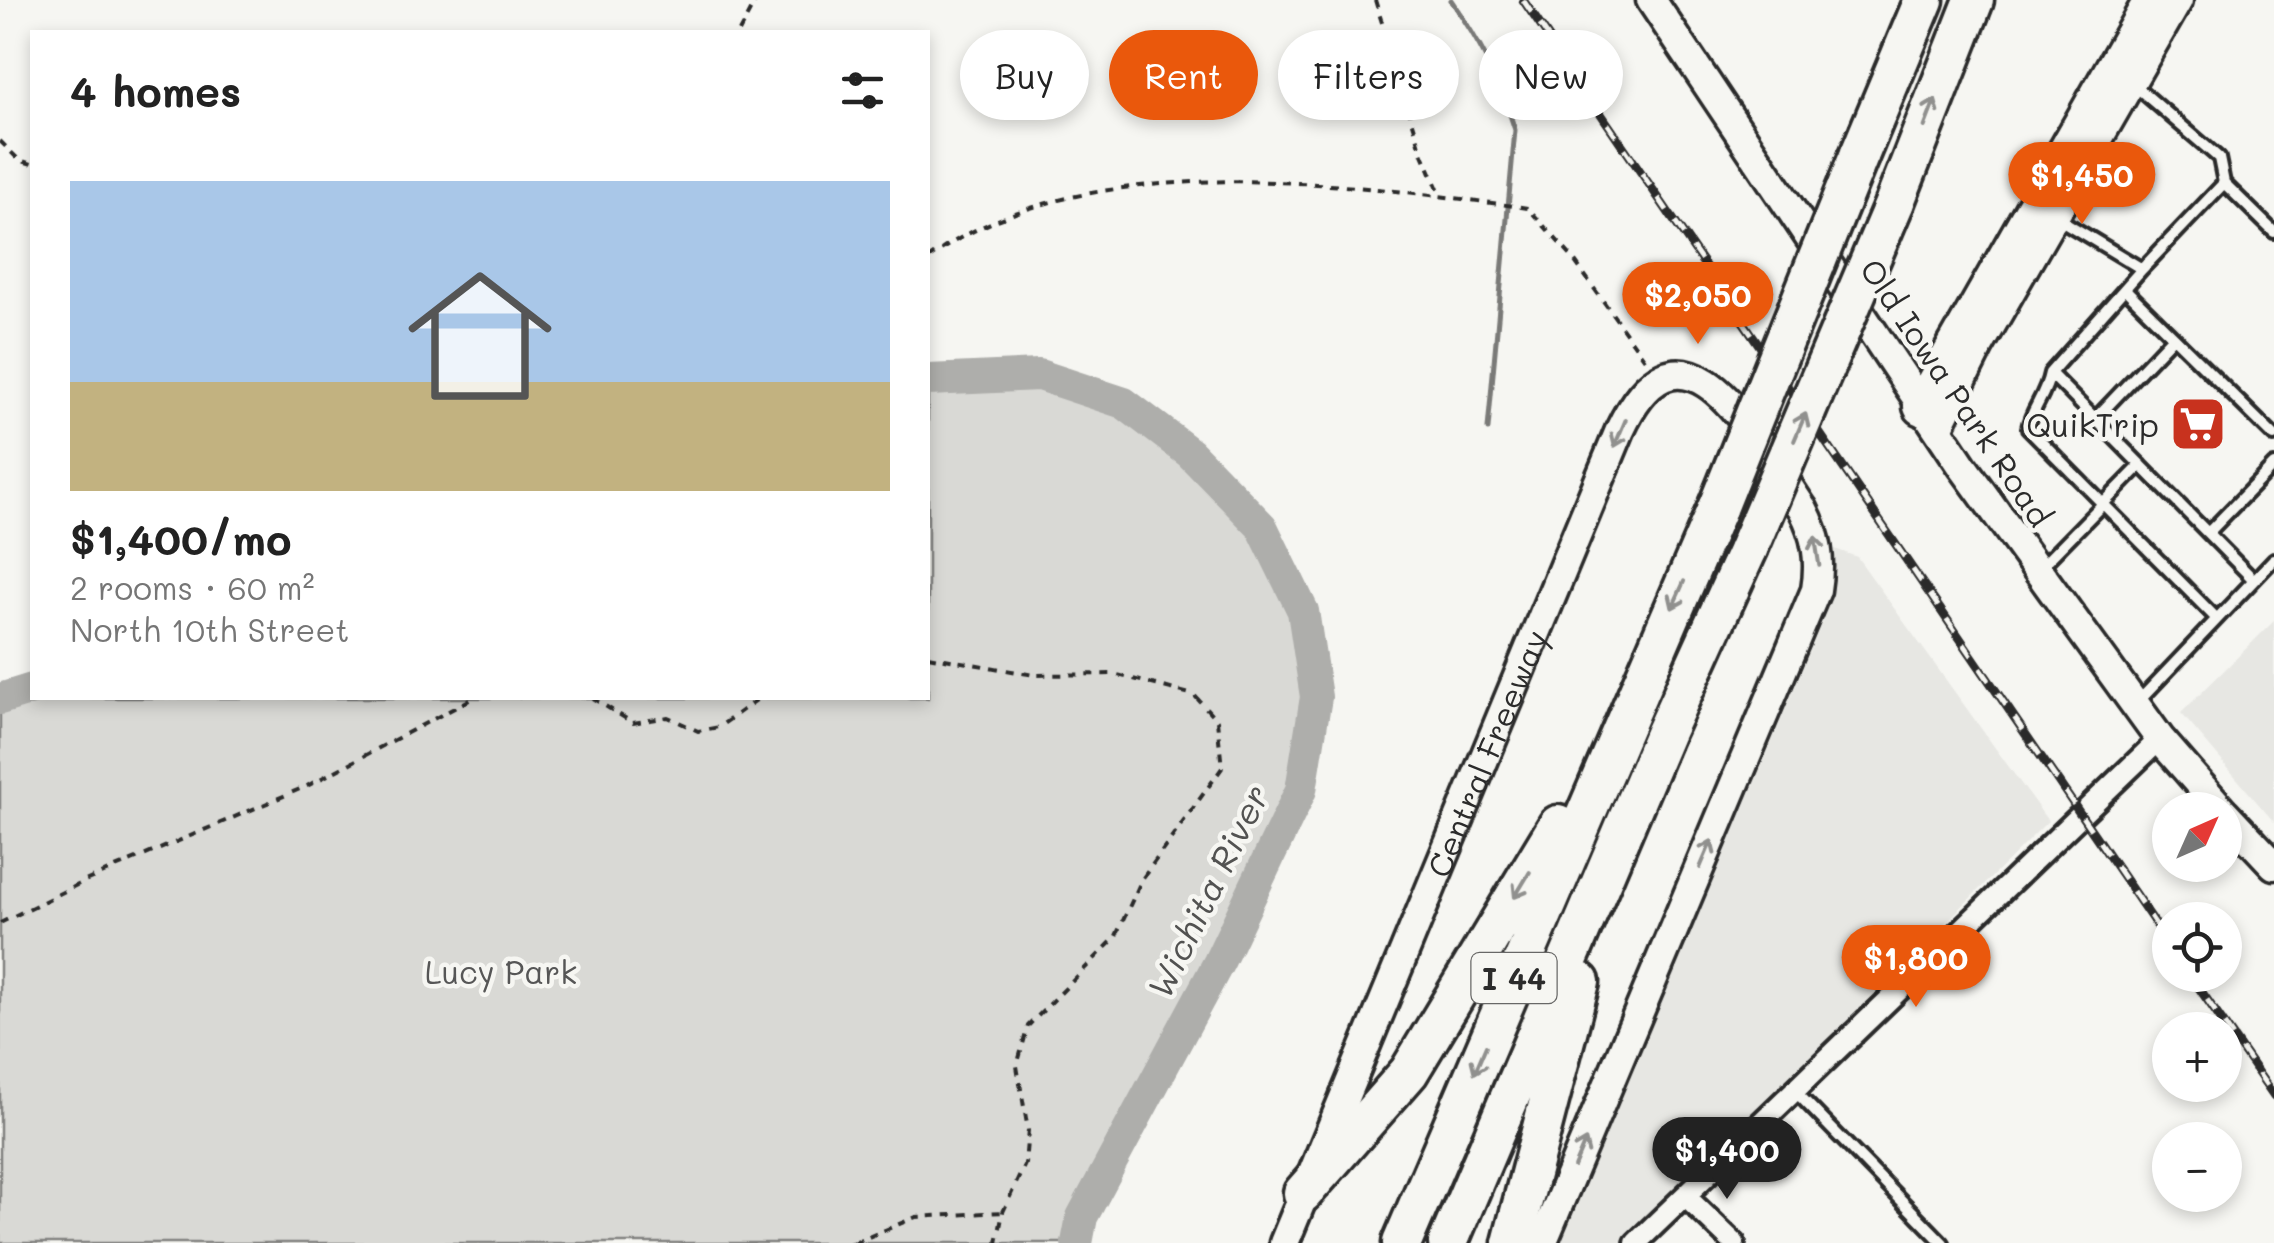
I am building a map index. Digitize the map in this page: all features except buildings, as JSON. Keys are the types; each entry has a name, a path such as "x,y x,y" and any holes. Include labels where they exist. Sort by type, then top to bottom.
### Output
{"highway":[{"name":"I 44","path":"1402,1243 1626,712 1718,506 1924,0"},
{"name":"I 44","path":"1448,1243 1613,854 1748,550 1894,204 1974,0"},
{"path":"1930,417 2122,78 2154,0"},
{"path":"1304,1193 1408,1072 1439,1026 1626,712"},
{"path":"1512,1243 1613,854"}],"main road":[{"name":"Old Iowa Park Road","path":"1651,0 2037,571 2160,739 2207,792"},
{"path":"2122,78 2178,0"},
{"path":"1542,1243 1816,590 1820,567 1813,528 1726,396 1696,376 1679,372 1660,377"},
{"name":"Central Freeway","path":"1284,1243 1620,430 1643,390 1660,377"},
{"name":"Old Iowa Park Road","path":"2242,830 2274,865"}],"street":[{"path":"1636,1243 2160,739"},
{"path":"1686,1196 1734,1243"}],"lane":[{"path":"2122,78 2161,104 2219,158 2224,184 2274,232"},
{"path":"2217,619 2028,428 2030,416 2047,391 2050,373 2224,184"},
{"path":"2046,212 2142,269"},
{"path":"2126,290 2274,436"},
{"path":"2096,418 2173,336"},
{"path":"2050,373 2254,580"},
{"path":"2037,571 2141,465"},
{"path":"2208,533 2274,465"},
{"path":"2136,704 2274,559"},
{"path":"1795,1091 1943,1243"}],"path":[{"path":"740,30 756,0"},
{"path":"1374,0 1402,77 1422,152 1441,196"},
{"path":"0,141 20,160 30,163"},
{"path":"930,258 972,230 1120,188 1212,179 1441,196 1528,208 1571,256 1660,377"},
{"path":"930,656 1034,675 1114,674 1194,695 1217,720 1222,768 1142,880 1115,938 1028,1026 1017,1066 1028,1130 1025,1164 1003,1212 997,1243"},
{"path":"0,923 85,880 307,786 468,700"},
{"path":"595,700 633,723 668,716 698,731 718,727 757,700"},
{"path":"854,1243 916,1216 1003,1212"}],"shaded area":[{"path":"1835,549 1857,557 2048,821 1623,1243 1560,1243 1824,618 1836,574"},
{"path":"2274,621 2274,822 2181,713"}],"green space":[{"name":"Lucy Park","path":"1039,375 1124,403 1190,453 1262,527 1303,611 1316,697 1301,790 1219,962 1082,1217 1077,1243 0,1243 0,699 30,690 30,700 930,700 930,380"}],"waterway":[{"path":"1451,0 1488,62 1515,130 1488,429"},
{"name":"Wichita River","path":"930,380 1039,375 1124,403 1190,453 1262,527 1303,611 1316,697 1301,790 1219,962 1082,1217 1077,1243"},
{"name":"Wichita River","path":"0,699 30,690"}],"railway":[{"path":"1523,0 2152,919"},
{"path":"2202,992 2274,1096"}],"place":[{"name":"QuikTrip","path":"2198,424"}]}
